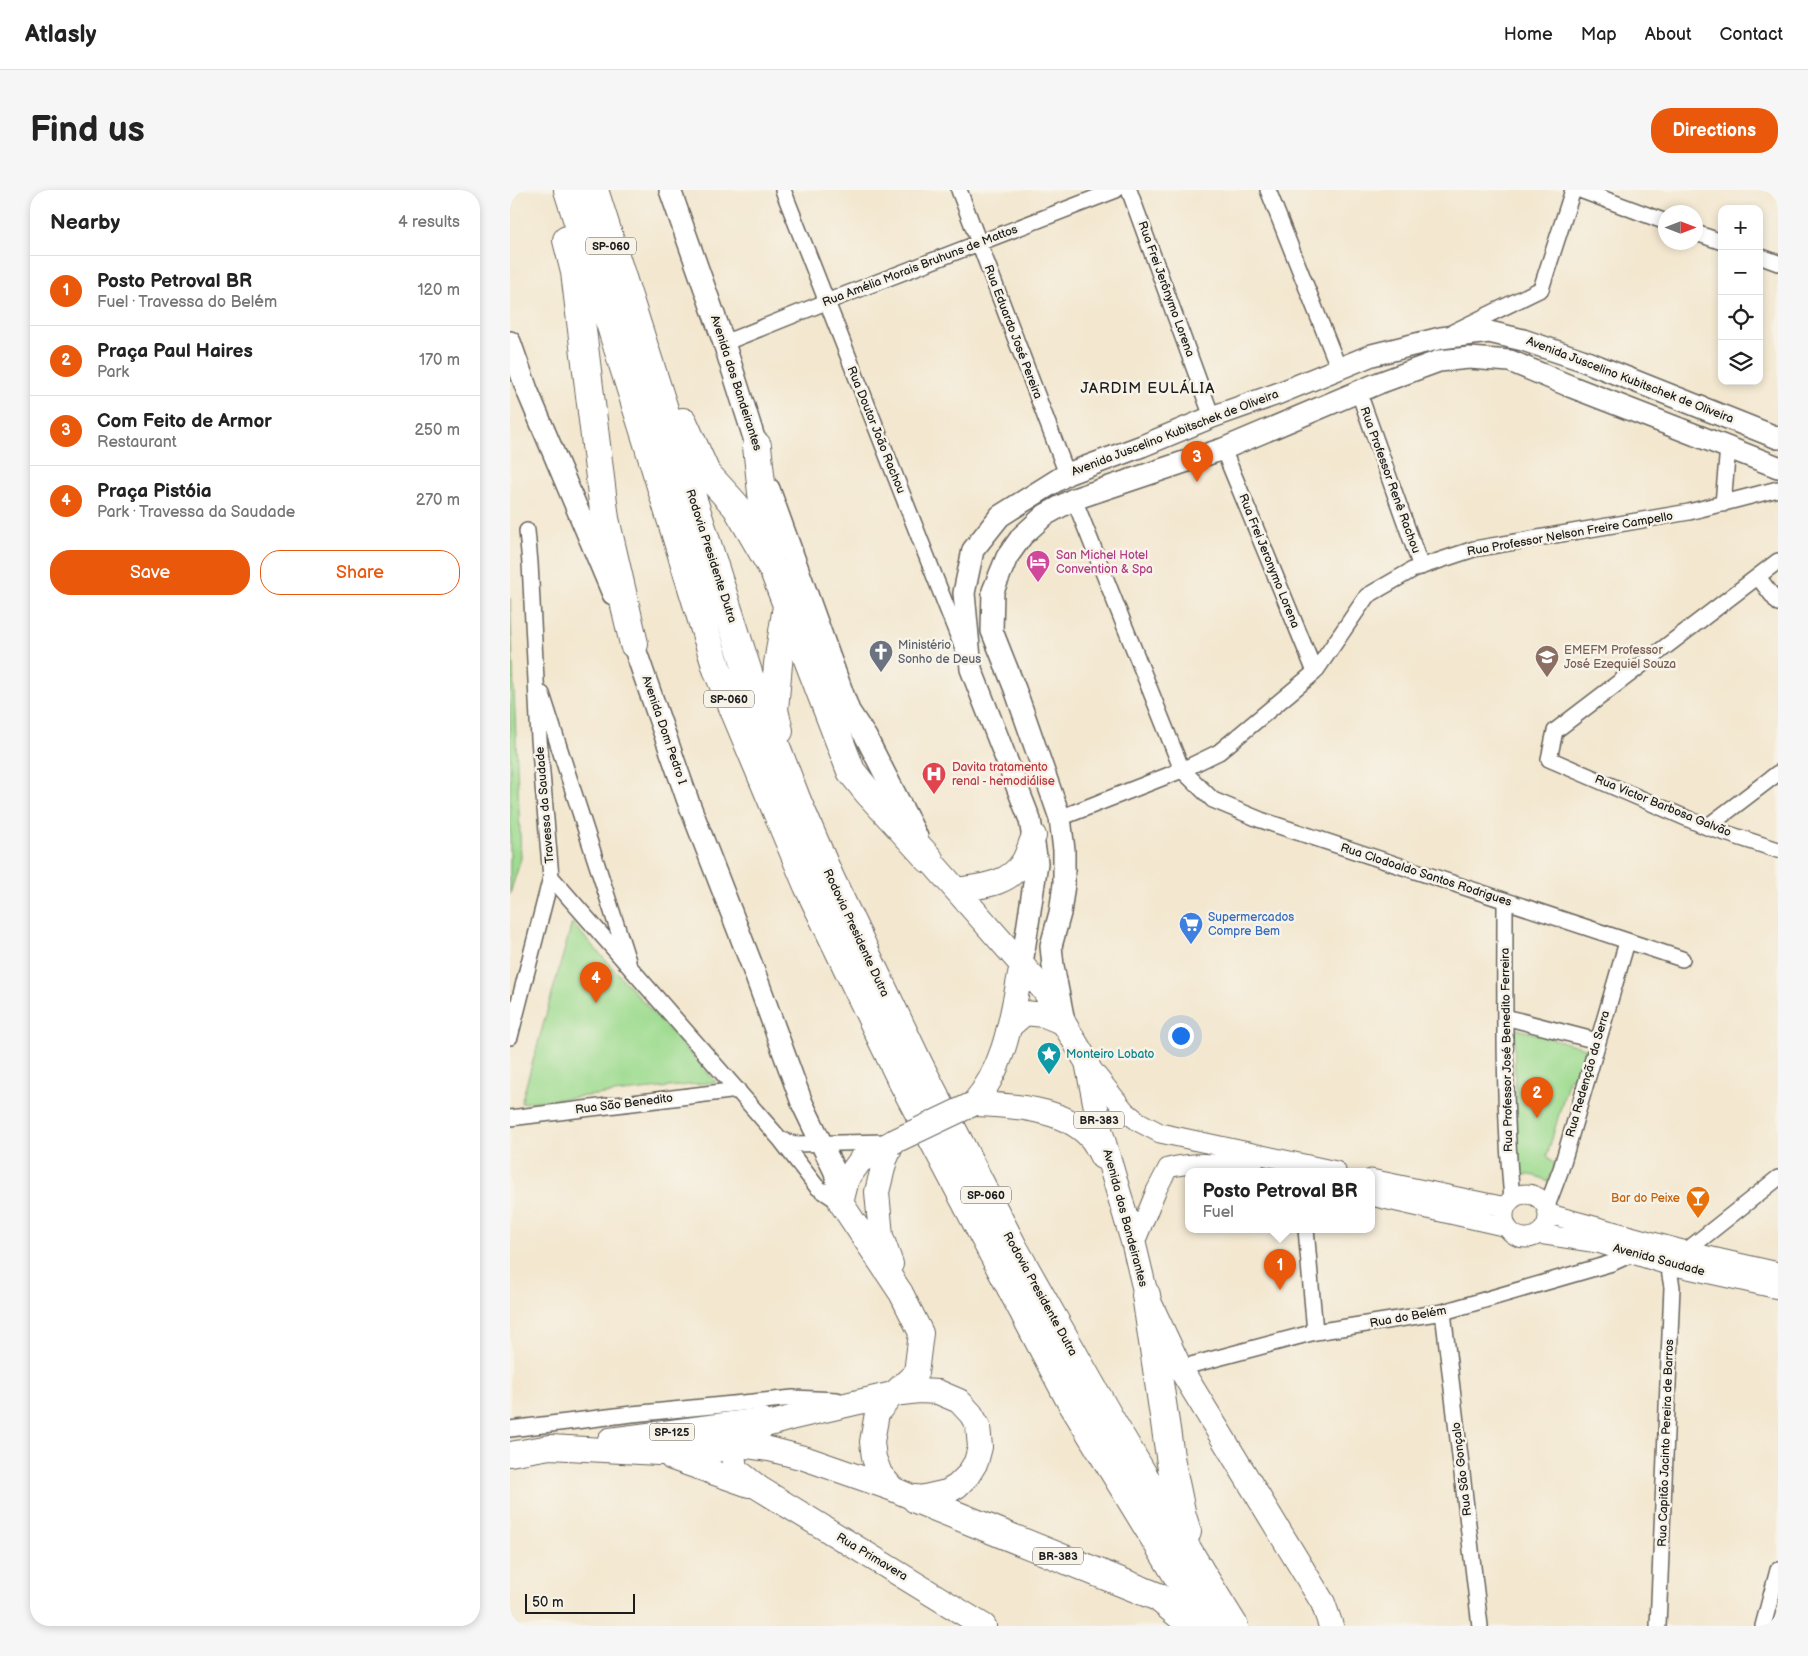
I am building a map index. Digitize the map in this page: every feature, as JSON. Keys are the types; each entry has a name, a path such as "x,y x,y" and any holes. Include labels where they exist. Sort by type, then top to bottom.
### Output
{"highway":[{"path":"555,190 575,272 605,519 634,644"},
{"name":"Rodovia Presidente Dutra","path":"568,190 717,670 808,886 900,1077 1064,1390 1208,1626"},
{"name":"Rodovia Presidente Dutra","path":"594,190 668,428 709,548 752,686 797,801 830,878 916,1058 1013,1247 1110,1419 1234,1626"},
{"path":"629,302 706,473 736,506 787,573"},
{"path":"757,446 765,521 787,573 788,604 778,664 774,710 797,801"},
{"path":"788,604 851,771 928,859"},
{"name":"BR-383","path":"1146,1295 1174,1481 1182,1516 1203,1576"},
{"name":"BR-383","path":"904,1494 1158,1597 1193,1626"}],"main road":[{"name":"Avenida dos Bandeirantes","path":"670,190 724,343 757,446"},
{"name":"Avenida Juscelino Kubitschek de Oliveira","path":"973,1104 985,1090 996,1071 1010,1026 1022,964 1037,863 1030,820 971,669 964,593 974,550 1000,516 1067,474 1212,417 1278,394 1372,355 1441,338 1489,332 1523,340 1582,360 1778,438"},
{"name":"Avenida Dom Pedro I","path":"510,342 527,390 634,644 688,801 751,963 802,1103 835,1172 841,1203"},
{"name":"Avenida Juscelino Kubitschek de Oliveira","path":"1064,1023 1052,966 1051,946 1060,913 1064,884 1064,850 1060,818 1020,702 992,631 993,591 1007,557 1022,536 1045,515 1074,499 1223,449 1379,383 1439,361 1469,358 1510,361 1778,467"},
{"path":"1142,446 1152,473"},
{"name":"Avenida dos Bandeirantes","path":"787,573 849,711 866,737 928,859 1044,990 1087,1062 1101,1133 1134,1245 1146,1295 1180,1368 1336,1626"},
{"path":"989,715 1020,702"},
{"path":"957,890 996,884 1013,874 1023,862 1034,836"},
{"path":"1010,1026 1025,1013 1044,1015 1064,1023"},
{"path":"893,1394 919,1391 938,1392 959,1401 971,1414 978,1426 980,1447 976,1462 968,1476 957,1486 946,1492 904,1494 880,1474 874,1458 872,1442 877,1413 893,1394 916,1373 921,1333 901,1293 841,1203 846,1179 860,1161 892,1142 973,1104 1014,1106 1052,1115 1072,1123 1090,1137 1114,1178"},
{"path":"892,1142 877,1192 881,1236 901,1293"},
{"name":"SP-125","path":"510,1454 550,1447 794,1416 893,1394"},
{"path":"759,1488 735,1469 732,1446 748,1430 794,1416"},
{"path":"794,1416 783,1429 784,1444 804,1458"},
{"name":"SP-125","path":"550,1447 658,1453 692,1453 732,1446 769,1449 804,1458 904,1494"},
{"path":"658,1453 759,1488"},
{"name":"Rua Primavera","path":"759,1488 984,1626"},
{"name":"Avenida dos Bandeirantes","path":"1323,1603 1331,1626"}],"street":[{"name":"Rua Doutor João Rachou","path":"783,190 971,669"},
{"name":"Rua Eduardo José Pereira","path":"959,190 1067,474"},
{"name":"Rua Amélia Morais Bruhuns de Mattos","path":"724,343 1116,190"},
{"name":"Rua Frei Jerônymo Lorena","path":"1129,190 1212,417"},
{"path":"1268,190 1338,369"},
{"path":"1441,338 1541,289 1573,190"},
{"path":"1580,190 1658,219"},
{"path":"1703,235 1718,241"},
{"path":"1763,257 1778,263"},
{"name":"Rua Professor Renê Rachou","path":"1359,393 1421,567"},
{"path":"1723,504 1728,447"},
{"name":"Rua Frei Jeronymo Lorena","path":"1223,449 1315,672"},
{"name":"Rua Professor Nelson Freire Campello","path":"1060,818 1182,770 1219,752 1315,672 1366,596 1414,569 1474,549 1689,512 1778,489"},
{"path":"1074,499 1182,770"},
{"name":"Travessa da Saudade","path":"527,532 539,739 551,877 738,1090 780,1139 817,1187 841,1203"},
{"path":"1778,561 1758,577 1778,603"},
{"name":"Rua Victor Barbosa Galvão","path":"1758,577 1556,731 1549,759 1708,828 1778,850"},
{"name":"Travessa da Saudade","path":"536,674 630,967"},
{"name":"Rua Clodoaldo Santos Rodrigues","path":"1182,770 1213,800 1261,820 1682,959"},
{"path":"1708,828 1778,773"},
{"path":"510,1037 551,877"},
{"name":"Rua Professor José Benedito Ferreira","path":"1505,901 1505,1017 1509,1203"},
{"name":"Rua Redenção da Serra","path":"1548,1210 1627,942"},
{"path":"1505,1017 1597,1041"},
{"path":"1087,1062 1125,1111 1139,1122 1160,1133 1322,1168"},
{"name":"Rua São Benedito","path":"510,1118 738,1090"},
{"path":"780,1139 793,1144 829,1145 892,1142"},
{"path":"1134,1245 1156,1190 1168,1168 1189,1163 1212,1163 1239,1168"},
{"path":"1686,1251 1778,1178"},
{"name":"Avenida Saudade","path":"1375,1180 1509,1203 1518,1195 1531,1194 1543,1200 1548,1210 1686,1251 1778,1272"},
{"name":"Avenida Saudade","path":"1375,1197 1507,1227 1518,1236 1526,1238 1539,1234 1598,1243 1661,1264 1778,1289"},
{"path":"1507,1227 1505,1220 1509,1203"},
{"path":"1539,1234 1545,1228 1548,1210"},
{"path":"1306,1233 1315,1332"},
{"name":"Rua do Belém","path":"1180,1368 1315,1332 1443,1312 1612,1262 1632,1254"},
{"name":"Rua Capitão Jacinto Pereira de Barros","path":"1658,1626 1672,1287 1668,1270 1661,1264"},
{"name":"Rua São Gonçalo","path":"1443,1312 1480,1626"},
{"path":"510,1429 632,1414 793,1398 863,1401"},
{"path":"1763,1626 1778,1570"}],"green space":[{"path":"510,598 521,858 510,894"},
{"path":"572,923 716,1082 521,1103"},
{"path":"1514,1028 1589,1049 1584,1072 1569,1079 1547,1156 1555,1164 1548,1182 1533,1176 1517,1175"}],"place":[{"name":"Com Feito de Armor","path":"1197,482"},
{"name":"San Michel Hotel Convention & Spa","path":"1038,583"},
{"name":"Ministério Sonho de Deus","path":"881,673"},
{"name":"EMEFM Professor José Ezequiel Souza","path":"1547,678"},
{"name":"Davita tratamento renal - hemodiálise","path":"934,795"},
{"name":"Supermercados Compre Bem","path":"1191,945"},
{"name":"Praça Pistóia","path":"596,1003"},
{"name":"Monteiro Lobato","path":"1049,1075"},
{"name":"Praça Paul Haires","path":"1537,1118"},
{"name":"Bar do Peixe","path":"1698,1219"},
{"name":"Posto Petroval BR","path":"1280,1290"}],"district":[{"name":"JARDIM EULÁLIA","path":"1148,388"}]}
